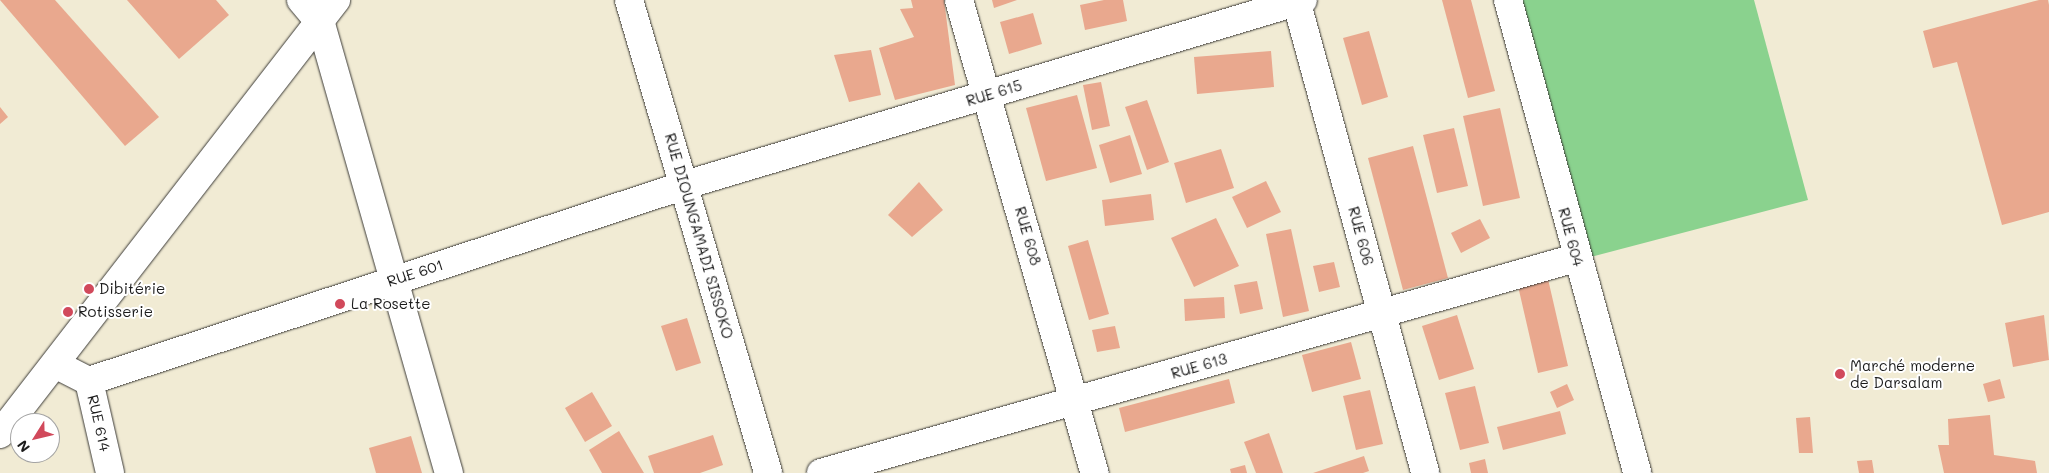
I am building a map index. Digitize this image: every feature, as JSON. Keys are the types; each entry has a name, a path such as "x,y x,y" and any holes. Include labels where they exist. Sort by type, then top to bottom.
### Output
{"street":[{"path":"300,0 321,24 449,473"},
{"path":"0,434 321,24 336,0"},
{"name":"RUE DIOUNGAMADI SISSOKO","path":"629,0 685,185 768,473"},
{"name":"RUE 608","path":"959,0 1076,401 1095,473"},
{"name":"RUE 604","path":"1508,0 1576,258 1637,473"},
{"name":"RUE 615","path":"685,185 1299,1"},
{"name":"RUE 606","path":"1299,1 1425,473"},
{"name":"RUE 601","path":"89,381 685,185"},
{"name":"RUE 613","path":"822,473 1576,258"},
{"name":"RUE 614","path":"55,364 89,381 110,473"}],"green space":[{"path":"1513,0 1754,0 1808,200 1583,259"}],"building":[{"path":"0,0 55,0 159,117 125,146"},
{"path":"127,0 216,0 229,15 179,59"},
{"path":"911,0 944,0 955,85 895,100 879,48 914,37 900,9 913,8"},
{"path":"992,0 1017,0 994,8"},
{"path":"1104,0 1123,0 1127,21 1085,30 1080,5"},
{"path":"1442,0 1471,0 1495,91 1468,98"},
{"path":"2039,0 2048,0 2049,5 2049,212 2002,225 1957,62 1933,68 1923,31"},
{"path":"1033,13 1042,44 1009,54 1000,22"},
{"path":"1369,31 1388,97 1362,105 1343,38"},
{"path":"871,50 881,95 849,102 834,55"},
{"path":"1271,51 1274,87 1197,94 1194,57"},
{"path":"1101,82 1110,126 1092,130 1083,85"},
{"path":"1077,95 1097,168 1046,181 1026,108"},
{"path":"1147,100 1169,162 1147,170 1125,107"},
{"path":"0,107 8,117 0,124"},
{"path":"1500,108 1520,198 1483,206 1463,116"},
{"path":"1454,128 1468,186 1437,193 1423,135"},
{"path":"1130,135 1142,174 1110,183 1099,145"},
{"path":"1413,146 1448,278 1403,290 1368,158"},
{"path":"1221,149 1234,188 1186,203 1174,163"},
{"path":"1266,181 1281,212 1247,228 1232,197"},
{"path":"919,182 943,210 912,237 888,215"},
{"path":"1151,194 1154,220 1105,226 1102,200"},
{"path":"1216,218 1239,266 1194,287 1171,238"},
{"path":"1480,219 1490,238 1461,253 1451,233"},
{"path":"1291,229 1309,311 1283,317 1266,234"},
{"path":"1088,240 1109,314 1089,320 1068,246"},
{"path":"1334,262 1340,287 1319,292 1313,266"},
{"path":"1548,279 1568,366 1538,373 1518,286"},
{"path":"1257,281 1263,309 1240,314 1234,285"},
{"path":"1224,297 1225,318 1185,321 1184,299"},
{"path":"1457,315 1474,369 1439,380 1422,326"},
{"path":"2044,315 2049,360 2013,367 2005,323"},
{"path":"687,318 701,363 676,371 661,326"},
{"path":"1115,326 1120,348 1097,352 1092,330"},
{"path":"1351,342 1361,379 1312,392 1302,355"},
{"path":"1229,379 1235,403 1125,432 1119,408"},
{"path":"2000,379 2005,398 1988,402 1983,384"},
{"path":"1567,384 1574,400 1557,408 1550,392"},
{"path":"1475,386 1489,443 1460,450 1445,393"},
{"path":"1370,390 1383,444 1356,450 1343,396"},
{"path":"592,392 612,426 585,442 565,408"},
{"path":"1560,411 1566,434 1503,450 1497,427"},
{"path":"1990,415 1994,455 2035,461 2037,473 1944,473 1938,445 1949,445 1948,419"},
{"path":"1810,417 1813,453 1799,453 1796,418"},
{"path":"619,431 644,473 602,473 589,450"},
{"path":"1269,433 1283,473 1256,473 1244,442"},
{"path":"713,435 723,465 700,473 654,473 648,456"},
{"path":"411,436 422,473 376,473 369,448"},
{"path":"1364,456 1369,471 1363,473 1313,473"},
{"path":"1485,459 1488,473 1471,473 1469,463"},
{"path":"1872,460 1874,473 1859,473 1857,461"},
{"path":"1245,465 1247,473 1231,473 1230,469"}],"place":[{"name":"Dibitérie","path":"89,289"},
{"name":"La Rosette","path":"340,304"},
{"name":"Rotisserie","path":"68,312"},
{"name":"Marché moderne de Darsalam","path":"1840,374"}]}
